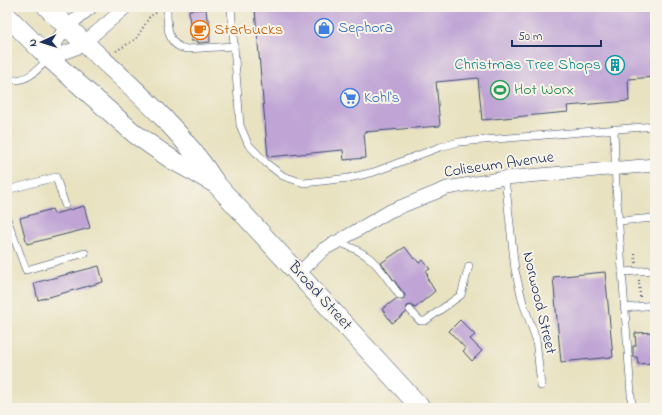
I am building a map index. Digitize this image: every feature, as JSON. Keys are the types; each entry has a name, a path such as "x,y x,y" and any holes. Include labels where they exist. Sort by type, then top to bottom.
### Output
{"main road":[{"name":"Broad Street","path":"47,7 83,44 174,128 195,152 217,185 299,272 421,408"},
{"name":"Broad Street","path":"7,16 49,58 135,134 171,159 217,185"}],"street":[{"path":"49,58 55,43 66,26 91,7"},
{"path":"49,58 66,53 83,44 126,7"},
{"name":"Coliseum Avenue","path":"299,272 324,249 390,212 433,193 470,183 505,178 655,165"}],"lane":[{"path":"167,7 169,34 172,43 179,48 187,49 234,46"},
{"path":"231,7 240,124 244,136 248,144 266,163 283,176 295,182 313,183 374,172 440,147 459,142 655,126"},
{"path":"7,76 12,80 25,79 49,58"},
{"path":"614,130 618,221 632,408"},
{"path":"7,190 56,177 65,205"},
{"name":"Norwood Street","path":"505,178 515,270 523,303 536,339 541,386"},
{"path":"618,221 655,218"},
{"path":"7,219 26,270 85,253"},
{"path":"337,242 358,249 373,260 400,296"},
{"path":"410,310 420,321 425,321 461,294 469,266"},
{"path":"622,272 655,270"},
{"path":"624,308 655,305"}],"path":[{"path":"115,51 136,39 150,16 160,11"},
{"path":"635,254 637,265"},
{"path":"639,280 641,299"}],"building":[{"path":"287,7 655,7 655,77 628,79 629,101 567,106 568,112 482,120 478,78 436,82 440,126 364,132 366,158 344,160 343,150 268,157 255,10"},
{"name":"Starbucks","path":"206,9 207,19 209,19 210,42 198,43 198,41 191,41 189,10"},
{"path":"84,206 90,228 27,244 20,218 52,209 54,214"},
{"path":"405,247 414,259 415,258 419,263 423,260 430,269 426,271 427,278 435,291 415,308 411,305 407,306 406,313 392,323 382,309 396,299 403,300 405,295 381,263"},
{"path":"99,266 103,282 38,300 34,283"},
{"path":"605,272 613,357 561,362 553,277"},
{"path":"460,320 475,335 470,339 482,351 472,361 463,351 466,349 449,331"},
{"path":"655,332 655,363 638,364 637,357 633,357 633,346 636,346 635,333"}],"place":[{"name":"Sephora","path":"324,28"},
{"name":"Starbucks","path":"200,30"},
{"name":"Christmas Tree Shops","path":"615,65"},
{"name":"Hot Worx","path":"500,90"},
{"name":"Kohl's","path":"350,98"}]}
